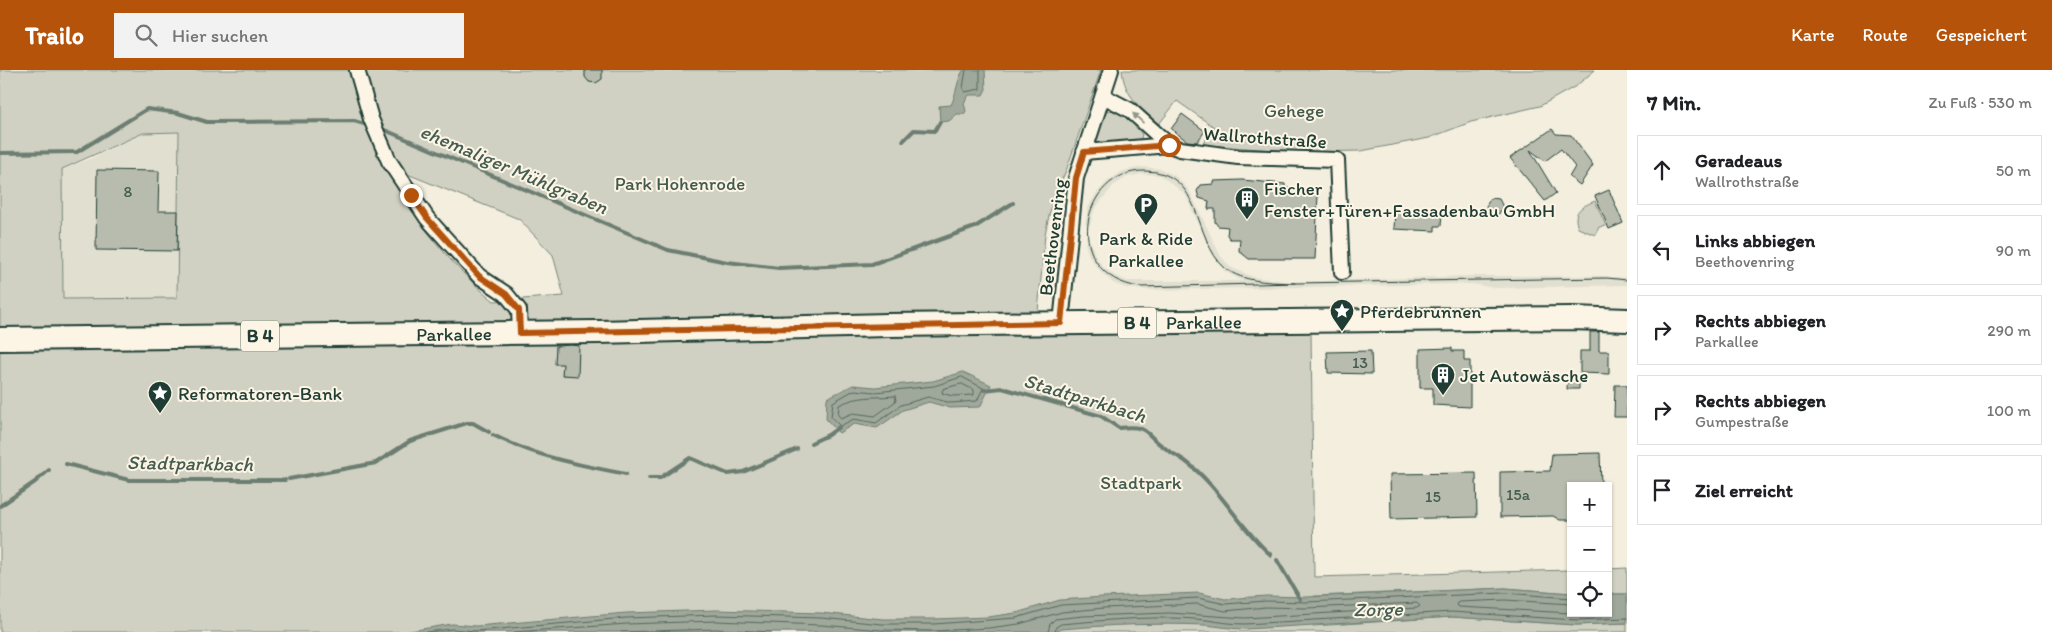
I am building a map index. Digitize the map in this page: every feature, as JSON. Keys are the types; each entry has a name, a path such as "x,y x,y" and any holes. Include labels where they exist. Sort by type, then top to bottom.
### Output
{"main road":[{"name":"Parkallee","path":"0,340 1061,323 1573,318 1627,320"}],"street":[{"path":"357,70 371,119 388,161 427,218 479,276 506,294 519,310 520,333"},
{"name":"Beethovenring","path":"1061,323 1076,178 1111,70"},
{"name":"Wallrothstraße","path":"1103,96 1130,110 1169,145 1180,149 1238,157 1337,160 1342,272"},
{"name":"Wallrothstraße","path":"1084,152 1169,145"}],"shaded area":[{"path":"179,132 177,298 63,299 62,169 90,159 143,133"},
{"path":"1142,167 1161,169 1175,176 1189,190 1220,255 1230,267 1253,277 1293,282 1471,276 1602,276 1627,278 1627,285 1495,288 1472,284 1453,284 1146,290 1126,288 1113,283 1101,272 1089,256 1085,242 1091,242 1095,255 1103,267 1115,276 1127,281 1243,281 1226,272 1217,262 1185,194 1160,175 1142,174 1127,177 1113,186 1094,210 1090,225 1085,224 1088,208 1096,194 1108,181 1123,171"}],"green space":[{"path":"0,70 1101,70 1066,171 1053,198 1045,234 1036,334 1311,330 1314,577 1567,570 1567,593 1505,588 1314,596 1313,626 1452,617 1576,625 1627,623 1627,632 0,632","holes":["179,132 177,298 63,299 62,169 143,133","385,165 519,219 553,255 564,296 494,301 463,273 433,239 406,202"]},
{"name":"Gehege","path":"1122,70 1595,70 1576,86 1540,106 1471,122 1429,138 1361,151 1303,152 1202,145 1214,127 1177,101 1159,124 1134,101 1126,87"},
{"path":"1111,110 1122,112 1142,134 1141,139 1097,145 1095,140 1103,112"},
{"path":"1595,201 1606,226 1599,227 1595,235 1578,228 1576,218 1581,208"},
{"path":"1627,568 1627,594 1612,594 1612,569"}],"water":[{"path":"964,70 985,70 986,89 983,95 969,95 964,103 966,111 964,114 957,114 949,121 940,122 939,106 951,105 960,76"},
{"path":"963,372 991,385 980,407 950,408 929,402 903,410 877,428 854,424 839,433 826,419 827,398 853,385 875,387 933,381"},
{"name":"Zorge","path":"1505,588 1567,593 1567,617 1612,617 1612,594 1627,594 1627,623 1576,625 1452,617 1246,629 1168,624 1097,626 1061,629 1055,632 404,632 452,624 476,626 626,613 716,610 821,613 883,619 934,619 988,617 1016,613 1060,600 1103,597 1199,593 1225,599 1266,596 1306,597"}],"building":[{"path":"585,70 602,70 602,79 596,83 589,82 585,77"},
{"path":"1182,114 1205,131 1197,142 1187,141 1171,129"},
{"path":"1552,129 1556,134 1571,135 1593,165 1580,185 1569,177 1575,167 1561,149 1545,161 1530,150 1556,193 1545,201 1510,158"},
{"path":"97,170 159,171 158,211 178,211 177,251 96,250"},
{"name":"Fischer Fenster+Türen+Fassadenbau GmbH","path":"1242,180 1285,184 1285,188 1304,188 1304,190 1314,190 1314,194 1318,194 1315,259 1249,259 1239,251 1240,239 1230,239 1227,235 1228,227 1218,226 1215,222 1215,209 1208,209 1209,201 1199,198 1197,191 1201,185 1214,184 1214,181"},
{"path":"1609,190 1623,223 1609,229 1595,196"},
{"path":"1491,198 1499,199 1503,207 1498,215 1489,213 1486,206"},
{"path":"1395,211 1442,213 1441,226 1435,226 1435,231 1394,229"},
{"path":"1590,332 1599,332 1599,351 1609,351 1609,374 1580,373 1580,351 1590,351"},
{"path":"556,346 579,346 578,376 562,375 563,364 555,364"},
{"path":"1452,348 1452,351 1464,351 1464,361 1470,361 1470,407 1433,405 1433,388 1420,388 1420,349"},
{"path":"1371,351 1372,374 1328,373 1327,352"},
{"path":"1568,376 1579,376 1579,389 1567,389"},
{"path":"1615,385 1627,385 1627,417 1614,417"},
{"path":"1600,453 1601,482 1567,482 1567,520 1560,520 1553,516 1500,517 1500,472 1550,471 1552,454"},
{"path":"1476,473 1477,517 1391,519 1390,474"}],"waterway":[{"name":"ehemaliger Mühlgraben","path":"0,153 77,152 147,109 178,113 207,122 354,121 368,125"},
{"path":"903,141 914,130 935,131 940,122"},
{"name":"ehemaliger Mühlgraben","path":"380,128 668,250 727,262 779,268 872,264 975,227 1013,203"},
{"name":"Stadtparkbach","path":"984,390 1002,388 1101,416 1119,428 1136,427 1145,431 1158,443 1197,471 1271,555"},
{"name":"Stadtparkbach","path":"289,479 376,463 410,441 467,423 473,423 489,432"},
{"name":"Stadtparkbach","path":"811,443 839,427"},
{"name":"Stadtparkbach","path":"493,435 542,455 626,474"},
{"name":"Stadtparkbach","path":"649,478 660,478 690,458 728,474 743,472 797,449"},
{"name":"Stadtparkbach","path":"66,464 129,480 285,480"},
{"name":"Stadtparkbach","path":"0,506 49,470"},
{"name":"Stadtparkbach","path":"1277,560 1300,599"}],"tram line":[{"path":"1295,283 1140,287 1115,279 1098,264 1089,245 1088,224 1094,204 1106,187 1123,175 1146,171 1165,174 1178,182 1188,194 1207,241 1215,256 1225,268 1241,277 1258,281 1295,283 1607,278 1627,280"}],"place":[{"name":"Fischer Fenster+Türen+Fassadenbau GmbH","path":"1247,220"},
{"name":"Park & Ride Parkallee","path":"1146,226"},
{"name":"Pferdebrunnen","path":"1342,332"},
{"name":"Jet Autowäsche","path":"1443,396"},
{"name":"Reformatoren-Bank","path":"160,414"}],"route":[{"path":"411,195 427,218 479,276 506,294 519,310 520,333 1061,323 1076,178 1084,152 1169,145"}],"park label":[{"name":"Park Hohenrode","path":"680,183"},
{"name":"Stadtpark","path":"1141,482"}]}
